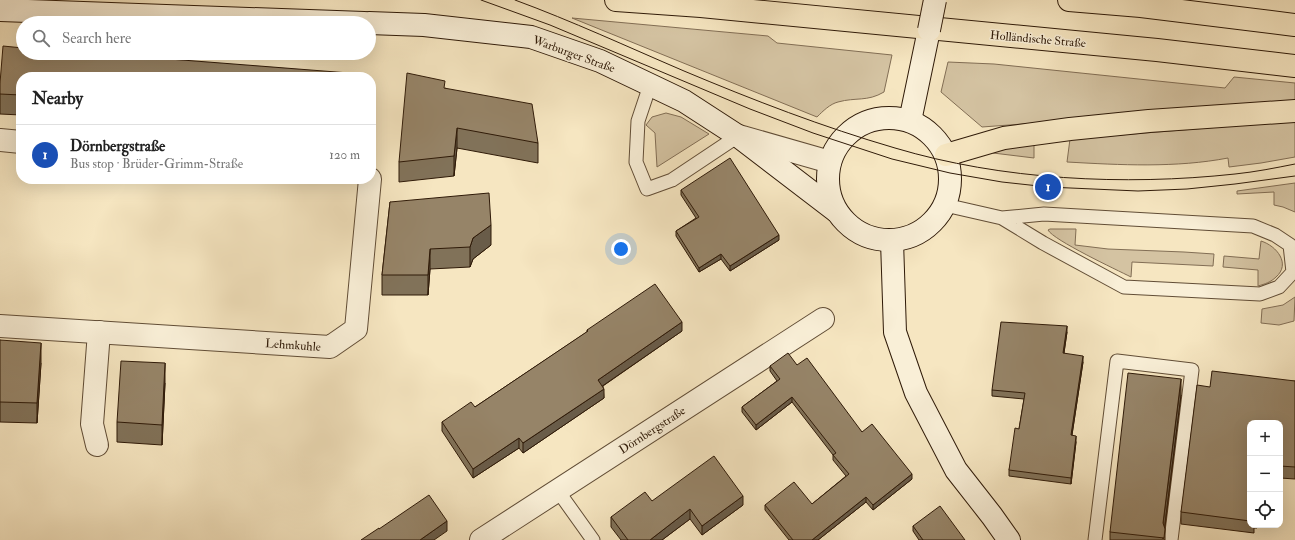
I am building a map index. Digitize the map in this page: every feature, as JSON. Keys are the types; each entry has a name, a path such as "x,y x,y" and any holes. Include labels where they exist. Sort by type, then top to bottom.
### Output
{"highway":[{"name":"Holländische Straße","path":"616,0 701,6 1157,50 1295,66"},
{"path":"1069,0 1141,6 1295,25"},
{"path":"1141,6 1197,0"},
{"path":"946,155 1004,138 1070,129 1149,121 1295,111"}],"street":[{"path":"910,121 936,0"},
{"path":"0,10 168,16"},
{"name":"Warburger Straße","path":"376,23 424,25 531,38 600,61 684,101 738,136 836,211"},
{"path":"894,118 910,121 926,129 938,141 946,155 950,173 950,184 945,205 936,219 924,230 909,238 892,241 876,240 860,234 846,224 836,211 829,195 827,179 830,162 844,137 861,124 877,119 894,118"},
{"name":"Warburger Straße","path":"738,136 830,162"},
{"path":"0,140 16,142"},
{"name":"Lehmkuhle","path":"0,326 330,347 356,329 370,184"},
{"path":"892,241 895,332 916,393 956,470 1009,540"},
{"name":"Dörnbergstraße","path":"481,540 823,319"},
{"path":"97,445 92,424 99,332"}],"lane":[{"path":"650,85 638,121 636,162 647,189 672,180 738,136"},
{"path":"945,205 1002,218 1124,287 1260,294 1279,287 1293,272 1290,245 1275,235 1253,226 1044,214 1002,218"},
{"path":"1095,540 1117,361 1192,370 1171,540"},
{"path":"558,491 593,540"}],"shaded area":[{"path":"572,18 768,36 777,43 892,55 884,92 872,97 832,104 817,117"},
{"path":"948,62 994,64 1225,88 1234,77 1295,83 1295,104 982,127 941,92"},
{"path":"666,113 681,117 709,134 657,167 655,133 646,125 652,117"},
{"path":"1295,121 1295,157 1229,167 1228,158 1188,163 1148,165 1067,162 1070,139"},
{"path":"1034,143 1034,158 993,153 993,148"},
{"path":"1295,183 1295,212 1274,205 1274,192 1237,194 1237,191"},
{"path":"1076,229 1075,245 1108,249 1214,254 1213,266 1132,262 1131,277 1061,241 1052,235 1048,230"},
{"path":"1261,241 1267,243 1277,251 1282,261 1280,272 1272,280 1258,286 1258,270 1223,267 1224,256 1259,259"},
{"path":"1295,297 1294,321 1279,325 1261,323 1262,309 1283,305"}],"building":[{"path":"3,46 16,47 16,60 182,60 336,72 16,72 16,95 0,94"},
{"path":"407,73 445,81 444,88 532,104 538,143 457,128 454,156 399,162"},
{"path":"730,158 779,235 730,266 721,254 699,268 676,231 699,217 681,190"},
{"path":"489,193 491,225 473,238 470,247 430,249 428,275 382,275 390,202"},
{"path":"655,284 682,322 598,380 604,389 523,443 519,438 473,469 442,422 471,402 475,407"},
{"path":"1001,322 1067,326 1063,353 1083,356 1071,435 1076,436 1071,478 1009,470 1015,428 1019,429 1025,393 992,390"},
{"path":"0,340 41,343 37,403 0,402"},
{"path":"788,353 797,365 807,358 862,432 872,424 912,474 873,505 866,497 812,540 793,540 765,505 794,482 812,504 849,474 833,455 836,453 792,397 756,425 742,407 780,379 770,366"},
{"path":"121,361 165,363 162,425 117,422"},
{"path":"1212,371 1295,381 1295,467 1283,466 1283,420 1247,420 1247,521 1181,512 1197,385 1210,387"},
{"path":"1128,373 1181,379 1163,523 1165,529 1164,538 1110,532"},
{"path":"714,456 743,496 702,526 690,509 650,540 628,540 611,517 645,492 652,501"},
{"path":"429,495 447,521 420,540 361,540 379,529"},
{"path":"940,506 965,540 923,540 913,526"}],"tram line":[{"path":"481,0 550,25 750,109 813,133 892,159 950,173 1002,182 1048,187 1138,191 1187,189 1295,176"},
{"path":"515,0 579,25 762,103 868,140 936,159 978,167 1064,178 1150,180 1193,178 1242,173 1295,164"}],"place":[{"name":"Dörnbergstraße","path":"1048,187"}]}
